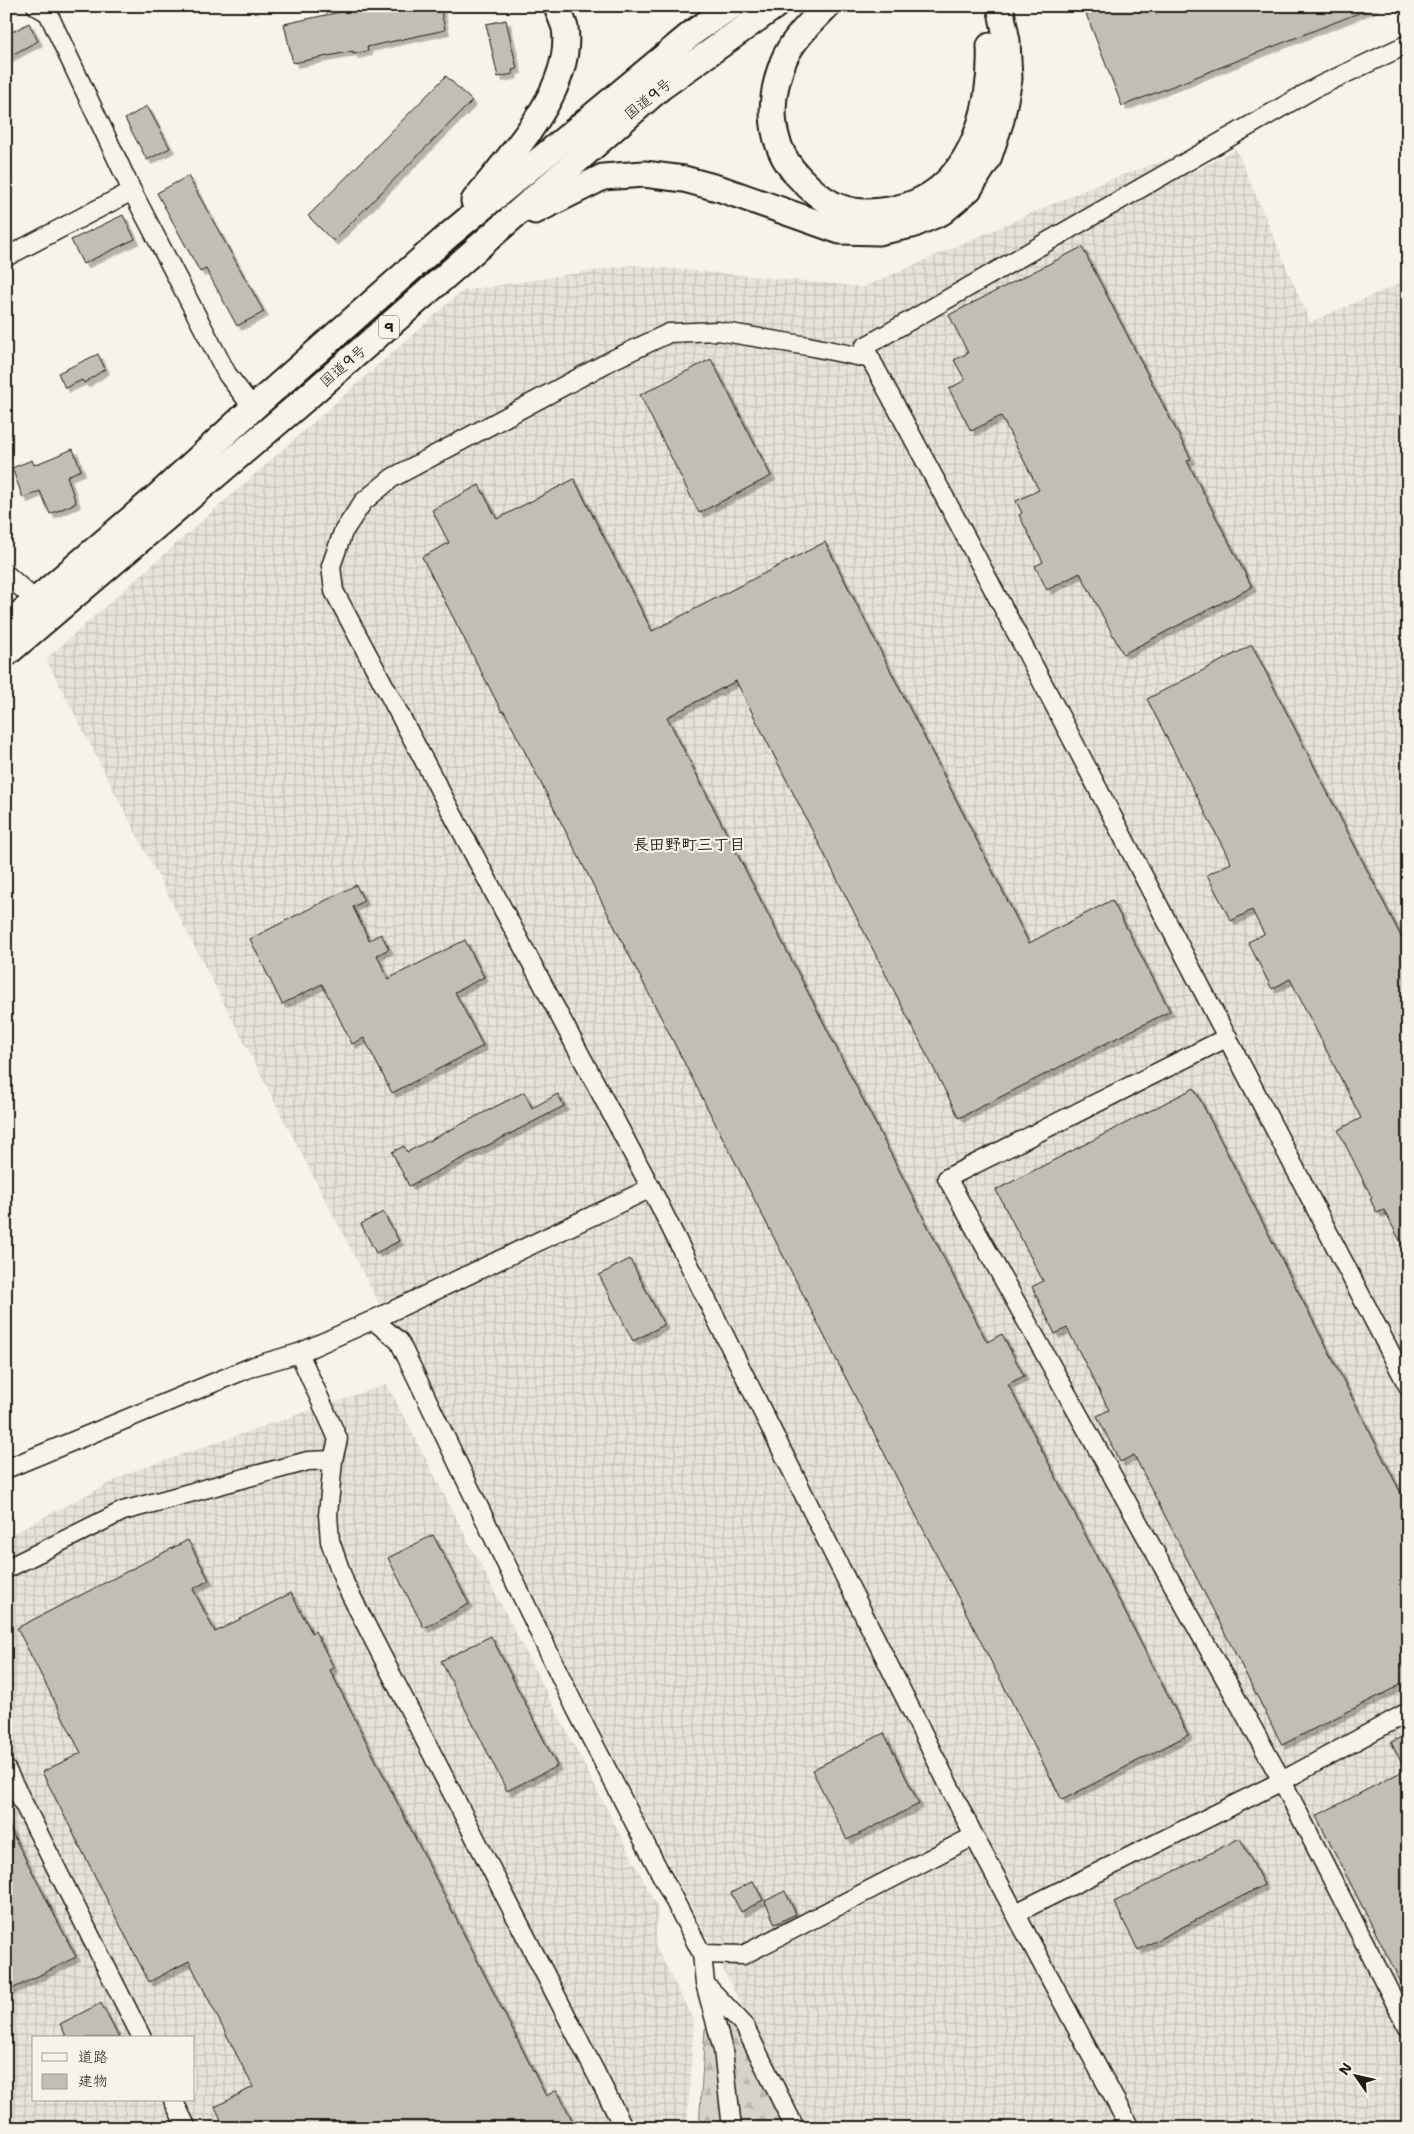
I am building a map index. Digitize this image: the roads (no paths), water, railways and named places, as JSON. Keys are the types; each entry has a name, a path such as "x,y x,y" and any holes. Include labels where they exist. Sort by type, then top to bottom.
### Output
{"highway":[{"path":"449,235 548,103 564,63 565,28 557,6"},
{"name":"国道9号","path":"6,626 160,494 253,408 449,235 695,31 732,6"},
{"name":"国道9号","path":"6,654 76,592 304,400 504,227 660,88 776,6"},
{"path":"827,6 808,25 783,61 772,106 775,138 787,164 809,189 842,208 877,213 909,206 933,192 954,176 972,148 984,113 992,75 990,42 984,6"},
{"path":"504,227 602,177 644,174 684,179 721,189 840,230 878,232 912,225 942,212 969,189 988,159 1001,120 1009,79 1007,41 1000,6"},
{"path":"6,668 76,592"},
{"path":"6,617 36,600"}],"street":[{"path":"36,6 48,13 132,191 227,374 253,408"},
{"path":"1408,44 1317,87 864,347 1228,1037 1408,1386"},
{"path":"6,257 132,191"},
{"path":"871,359 718,331 669,333 614,358 392,478 363,502 343,532 331,566 334,591 651,1188 974,1836 1130,2128"},
{"path":"6,574 36,600"},
{"path":"1228,1037 947,1178 1282,1781 1408,2028"},
{"path":"6,1469 254,1366 299,1353 373,1320 651,1188"},
{"path":"373,1320 398,1341 415,1372 578,1711 702,1954 705,1983 723,2050 732,2128"},
{"path":"299,1353 338,1439 333,1460 328,1515 330,1541 345,1584 624,2128"},
{"path":"6,1569 123,1511 308,1461 333,1460"},
{"path":"1016,1913 1282,1781 1408,1712"},
{"path":"6,1769 141,2036"},
{"path":"702,1954 743,1955 974,1836"},
{"path":"705,1983 744,2025 795,2128"},
{"path":"174,2102 187,2128"}],"district":[{"name":"長田野町三丁目","path":"689,844"}]}
